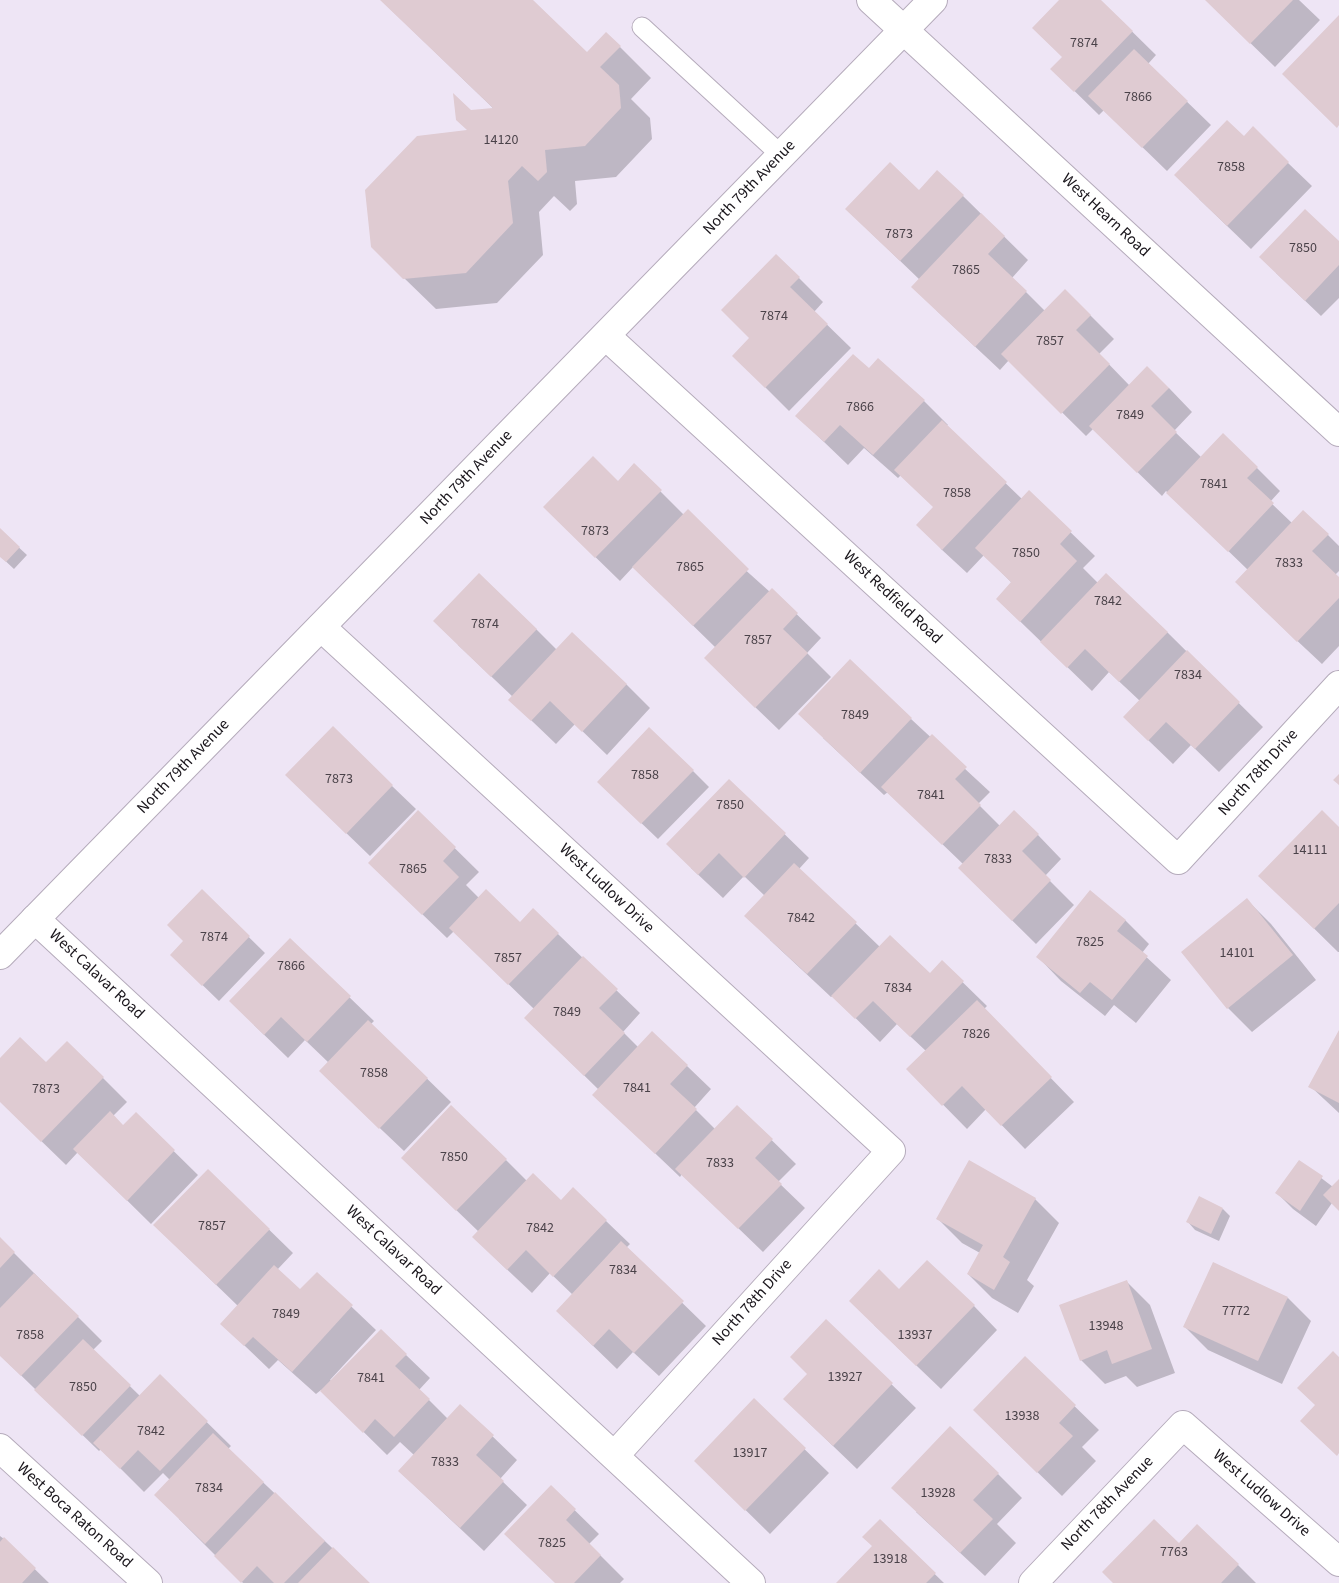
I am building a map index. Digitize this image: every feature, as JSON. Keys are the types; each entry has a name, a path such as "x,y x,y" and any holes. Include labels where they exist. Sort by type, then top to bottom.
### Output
{"street":[{"name":"West Hearn Road","path":"871,0 1339,432"},
{"name":"North 79th Avenue","path":"0,955 933,0"},
{"name":"West Redfield Road","path":"606,336 1178,860"},
{"name":"West Ludlow Drive","path":"321,627 891,1151"},
{"name":"North 78th Drive","path":"1178,860 1339,685"},
{"name":"West Calavar Road","path":"35,919 751,1583"},
{"name":"North 78th Drive","path":"615,1455 891,1151"},
{"name":"West Ludlow Drive","path":"1183,1425 1339,1562"},
{"name":"North 78th Avenue","path":"1033,1583 1183,1425"},
{"name":"West Boca Raton Road","path":"0,1448 148,1583"}],"lane":[{"path":"642,26 781,155"}],"building":[{"path":"380,0 533,0 587,52 606,32 621,46 600,67 619,85 621,108 585,146 545,150 547,172 538,181 522,166 508,181 513,223 466,273 403,279 371,247 365,190 417,136 467,130 456,120 453,93 471,110 493,108"},
{"path":"1059,0 1101,0 1133,31 1074,92 1050,69 1062,57 1032,28"},
{"path":"1205,0 1293,0 1250,44"},
{"path":"1339,15 1339,125 1337,128 1282,74"},
{"path":"1134,49 1188,101 1142,148 1088,96"},
{"path":"1227,120 1244,136 1253,126 1289,162 1227,226 1174,175"},
{"path":"890,162 919,190 937,170 964,195 900,261 845,209"},
{"path":"1305,209 1339,241 1339,265 1305,301 1259,257"},
{"path":"981,213 1005,236 988,254 1027,291 975,347 911,287"},
{"path":"776,254 800,277 790,287 828,324 765,388 732,356 749,338 721,310"},
{"path":"1065,289 1091,315 1076,330 1110,364 1061,414 1001,354"},
{"path":"853,354 869,368 878,358 925,400 873,455 840,425 824,442 795,416"},
{"path":"1147,366 1169,388 1151,406 1177,432 1137,473 1089,426"},
{"path":"942,420 1007,482 942,550 916,525 933,507 894,470"},
{"path":"1223,433 1258,467 1247,478 1274,503 1228,552 1166,493"},
{"path":"593,456 618,481 634,463 662,490 595,558 543,507"},
{"path":"1029,490 1072,531 1060,544 1077,561 1020,622 996,599 1011,582 975,548"},
{"path":"688,509 749,569 693,626 632,567"},
{"path":"1303,510 1329,534 1312,551 1339,577 1339,598 1297,642 1235,582"},
{"path":"0,528 20,547 6,562 0,557"},
{"path":"479,573 537,629 491,677 433,621"},
{"path":"1106,573 1168,632 1119,682 1085,649 1067,668 1040,642"},
{"path":"772,588 798,613 783,629 808,653 755,708 704,658"},
{"path":"572,632 627,684 582,732 550,701 531,721 508,700"},
{"path":"1187,650 1240,702 1195,749 1166,722 1148,741 1123,717"},
{"path":"850,659 912,718 860,773 798,714"},
{"path":"333,726 393,785 346,834 285,775"},
{"path":"649,727 694,770 641,824 597,782"},
{"path":"932,734 967,767 955,779 981,805 942,845 881,787"},
{"path":"1339,774 1339,785 1333,780"},
{"path":"729,779 786,833 744,878 719,853 698,875 666,844"},
{"path":"418,810 456,847 443,861 459,877 422,915 368,863"},
{"path":"1014,810 1039,834 1022,851 1051,880 1012,921 958,868"},
{"path":"1322,810 1339,827 1339,903 1314,929 1258,876"},
{"path":"794,863 857,922 807,974 744,916"},
{"path":"202,889 250,936 202,986 170,955 183,941 167,925"},
{"path":"486,889 520,922 533,908 559,933 508,985 449,928"},
{"path":"1090,890 1126,920 1117,931 1148,956 1112,1000 1090,982 1080,993 1036,957"},
{"path":"1247,898 1293,955 1227,1009 1181,952"},
{"path":"890,935 930,973 942,960 964,981 910,1037 873,1001 855,1019 831,996"},
{"path":"290,938 351,996 307,1042 281,1017 264,1035 229,1001"},
{"path":"583,956 618,989 599,1008 625,1033 584,1076 524,1018"},
{"path":"977,1000 1052,1077 1001,1126 962,1086 942,1106 906,1069"},
{"path":"368,1020 428,1078 379,1129 319,1071"},
{"path":"1339,1030 1339,1103 1308,1087"},
{"path":"652,1031 688,1065 670,1084 697,1109 655,1154 592,1095"},
{"path":"20,1037 46,1062 67,1041 104,1077 41,1142 0,1102 0,1058"},
{"path":"451,1105 507,1159 456,1211 401,1158"},
{"path":"737,1105 773,1139 755,1158 782,1184 738,1229 675,1169"},
{"path":"110,1111 123,1125 136,1112 175,1150 127,1201 73,1149"},
{"path":"969,1160 1036,1198 1003,1257 1010,1262 994,1290 967,1274 983,1245 936,1219"},
{"path":"1299,1160 1323,1176 1300,1211 1275,1193"},
{"path":"208,1169 270,1229 216,1285 153,1225"},
{"path":"533,1173 561,1200 573,1187 607,1220 553,1277 526,1250 507,1270 472,1237"},
{"path":"1339,1179 1339,1211 1323,1195"},
{"path":"1199,1196 1223,1208 1211,1234 1186,1222"},
{"path":"0,1237 15,1252 0,1268"},
{"path":"621,1241 684,1301 634,1353 609,1329 593,1346 556,1311"},
{"path":"927,1260 975,1305 916,1366 849,1301 879,1269 899,1289"},
{"path":"1213,1262 1288,1297 1258,1361 1183,1327"},
{"path":"274,1265 300,1289 317,1272 353,1305 292,1372 253,1337 244,1346 220,1324"},
{"path":"34,1273 79,1316 21,1376 0,1356 0,1308"},
{"path":"1127,1280 1152,1349 1112,1364 1107,1350 1080,1361 1059,1305"},
{"path":"826,1319 893,1383 833,1446 783,1399 807,1374 790,1357"},
{"path":"381,1329 407,1354 395,1366 430,1399 394,1437 375,1419 363,1433 320,1391"},
{"path":"83,1339 131,1385 82,1436 34,1390"},
{"path":"1333,1351 1339,1357 1339,1453 1337,1456 1300,1421 1315,1405 1297,1388"},
{"path":"1025,1356 1076,1405 1059,1423 1073,1436 1037,1473 973,1410"},
{"path":"160,1374 208,1421 160,1471 138,1450 120,1469 93,1443"},
{"path":"754,1398 806,1448 745,1511 694,1461"},
{"path":"460,1404 494,1435 476,1455 504,1481 460,1528 398,1471"},
{"path":"950,1426 999,1473 973,1500 993,1519 960,1553 891,1488"},
{"path":"213,1433 264,1482 205,1544 154,1495"},
{"path":"551,1485 576,1509 566,1520 601,1555 574,1583 555,1583 504,1534"},
{"path":"275,1492 325,1541 284,1583 274,1583 257,1566 241,1583 214,1556"},
{"path":"880,1519 936,1573 926,1583 836,1583 872,1546 862,1537"},
{"path":"1154,1519 1179,1543 1197,1524 1239,1564 1221,1583 1113,1583 1102,1572"},
{"path":"4,1537 36,1568 22,1583 0,1583 0,1542"},
{"path":"333,1547 370,1583 298,1583"}]}
